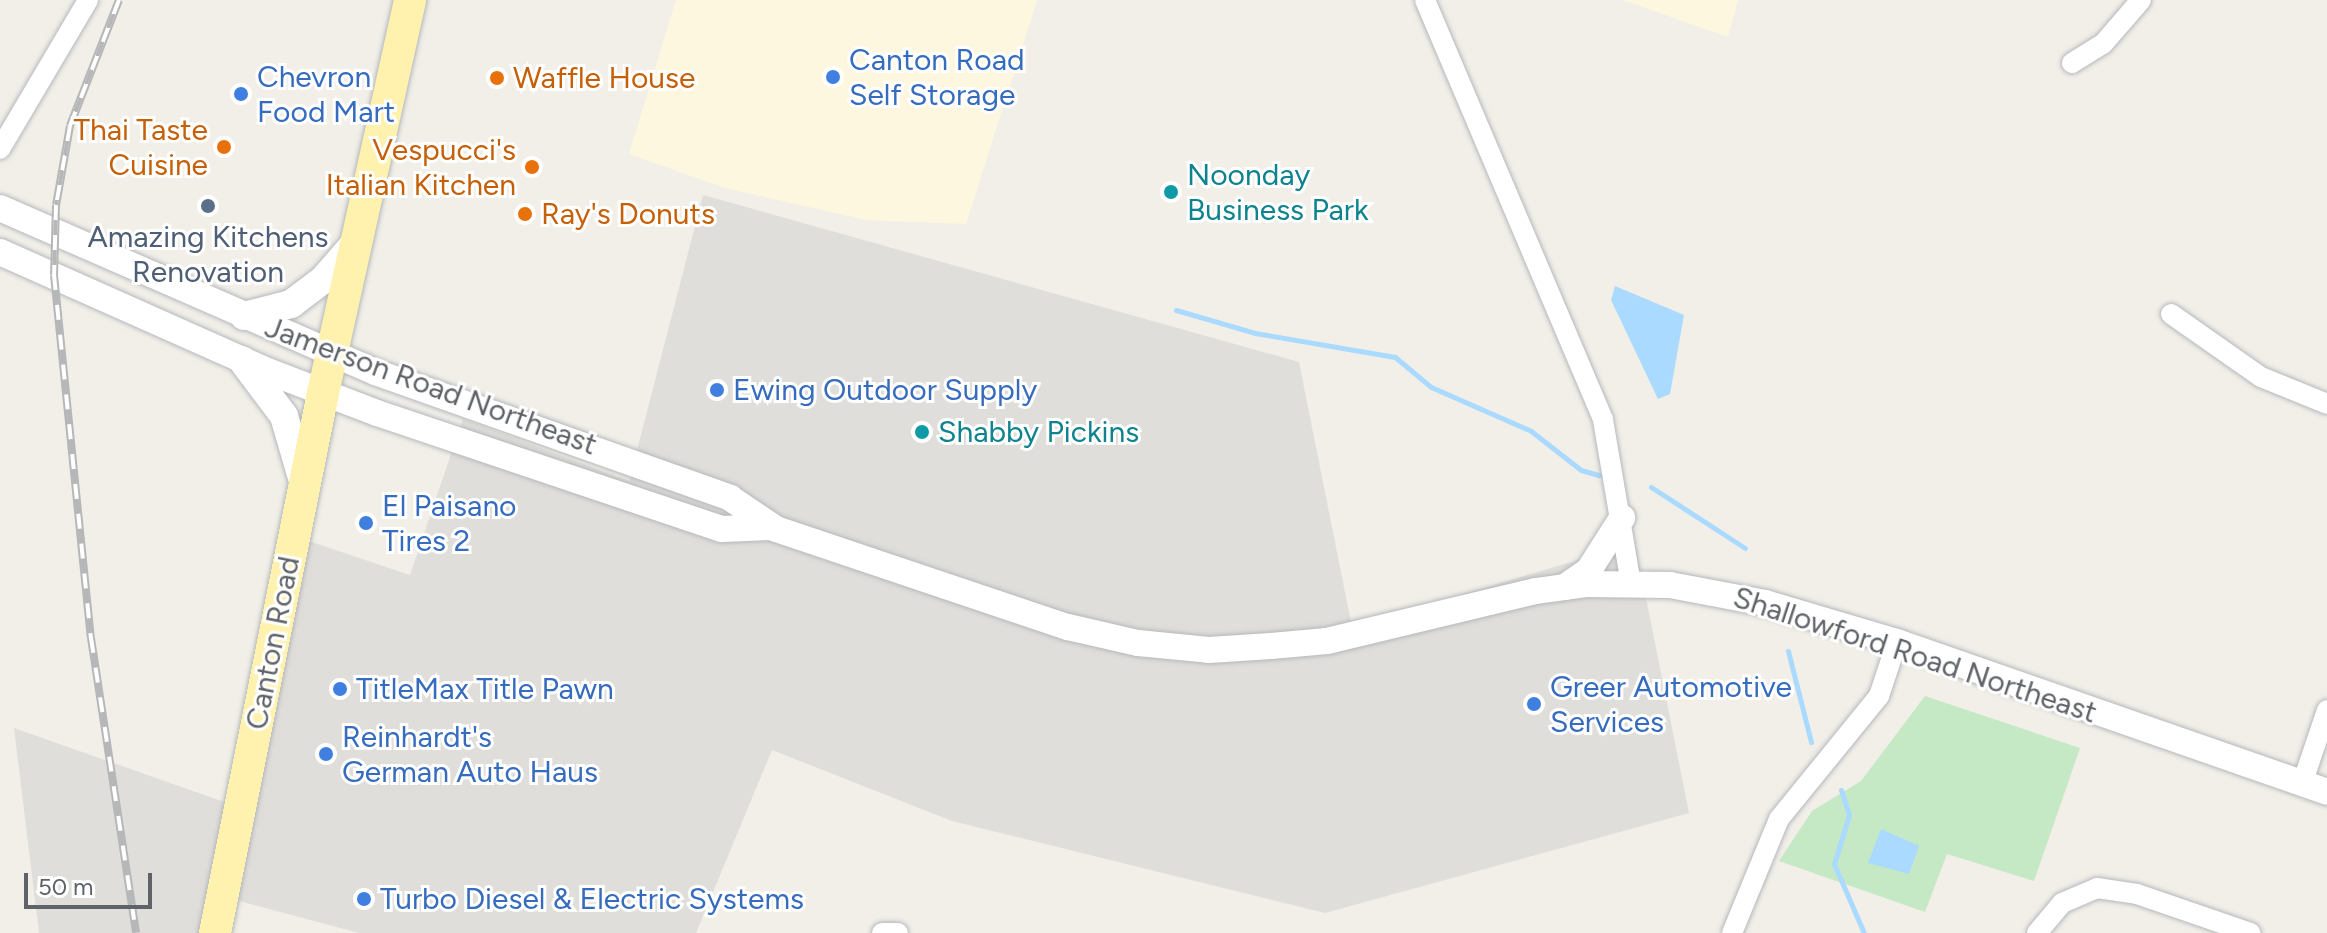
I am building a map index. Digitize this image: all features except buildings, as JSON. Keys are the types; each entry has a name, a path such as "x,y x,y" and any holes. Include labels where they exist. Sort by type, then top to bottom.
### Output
{"main road":[{"name":"Canton Road","path":"215,933 323,393 410,0"},
{"path":"244,316 272,312 308,293 356,242"},
{"path":"242,360 284,416 304,485"}],"street":[{"path":"0,148 88,0"},
{"path":"1425,0 1603,420 1631,583"},
{"path":"2072,63 2103,44 2141,0"},
{"name":"Jamerson Road Northeast","path":"0,208 332,353 730,498 771,527 1068,627 1138,643 1209,650 1327,641 1565,587 1631,583"},
{"name":"Jamerson Road Northeast","path":"0,252 323,393 722,529 771,527"},
{"path":"2171,314 2261,377 2327,404"},
{"path":"1565,587 1589,570 1622,518"},
{"name":"Shallowford Road Northeast","path":"1631,583 1751,600 1897,642 2315,788"},
{"path":"1732,933 1779,819 1879,696 1897,642"},
{"path":"2315,788 2327,710"},
{"path":"2037,933 2062,903 2097,888 2137,894 2250,933"},
{"path":"882,933 898,933"}],"shaded area":[{"name":"Canton Road Self Storage","path":"676,0 1037,0 966,224 866,220 725,188 629,154"},
{"path":"1623,0 1738,0 1728,37"},
{"path":"703,195 1299,362 1352,627 1635,543 1689,813 1325,913 952,821 772,750 696,933 359,933 220,896 211,933 39,933 14,728 230,804 294,536 410,575 463,419 629,481"}],"green space":[{"path":"1925,696 2080,748 2034,881 1947,854 1925,912 1779,861 1812,811 1861,781"}],"water":[{"path":"1615,286 1684,315 1670,394 1658,399 1611,300"},
{"path":"1881,829 1919,846 1909,874 1868,863"}],"waterway":[{"path":"1176,310 1255,333 1395,357 1431,387 1531,431 1581,470 1599,475"},
{"path":"1651,487 1745,548"},
{"path":"1788,651 1811,742"},
{"path":"1841,790 1849,815 1834,864 1864,933"}],"railway":[{"path":"119,0 70,126 56,205 54,275 91,638 136,933"}],"place":[{"name":"Canton Road Self Storage","path":"833,77"},
{"name":"Waffle House","path":"497,78"},
{"name":"Chevron Food Mart","path":"241,94"},
{"name":"Thai Taste Cuisine","path":"224,147"},
{"name":"Vespucci's Italian Kitchen","path":"532,167"},
{"name":"Noonday Business Park","path":"1171,192"},
{"name":"Amazing Kitchens Renovation","path":"208,206"},
{"name":"Ray's Donuts","path":"525,214"},
{"name":"Ewing Outdoor Supply","path":"717,390"},
{"name":"Shabby Pickins","path":"922,432"},
{"name":"El Paisano Tires 2","path":"366,523"},
{"name":"TitleMax Title Pawn","path":"340,689"},
{"name":"Greer Automotive Services","path":"1534,704"},
{"name":"Reinhardt's German Auto Haus","path":"326,754"},
{"name":"Turbo Diesel & Electric Systems","path":"364,899"}]}
